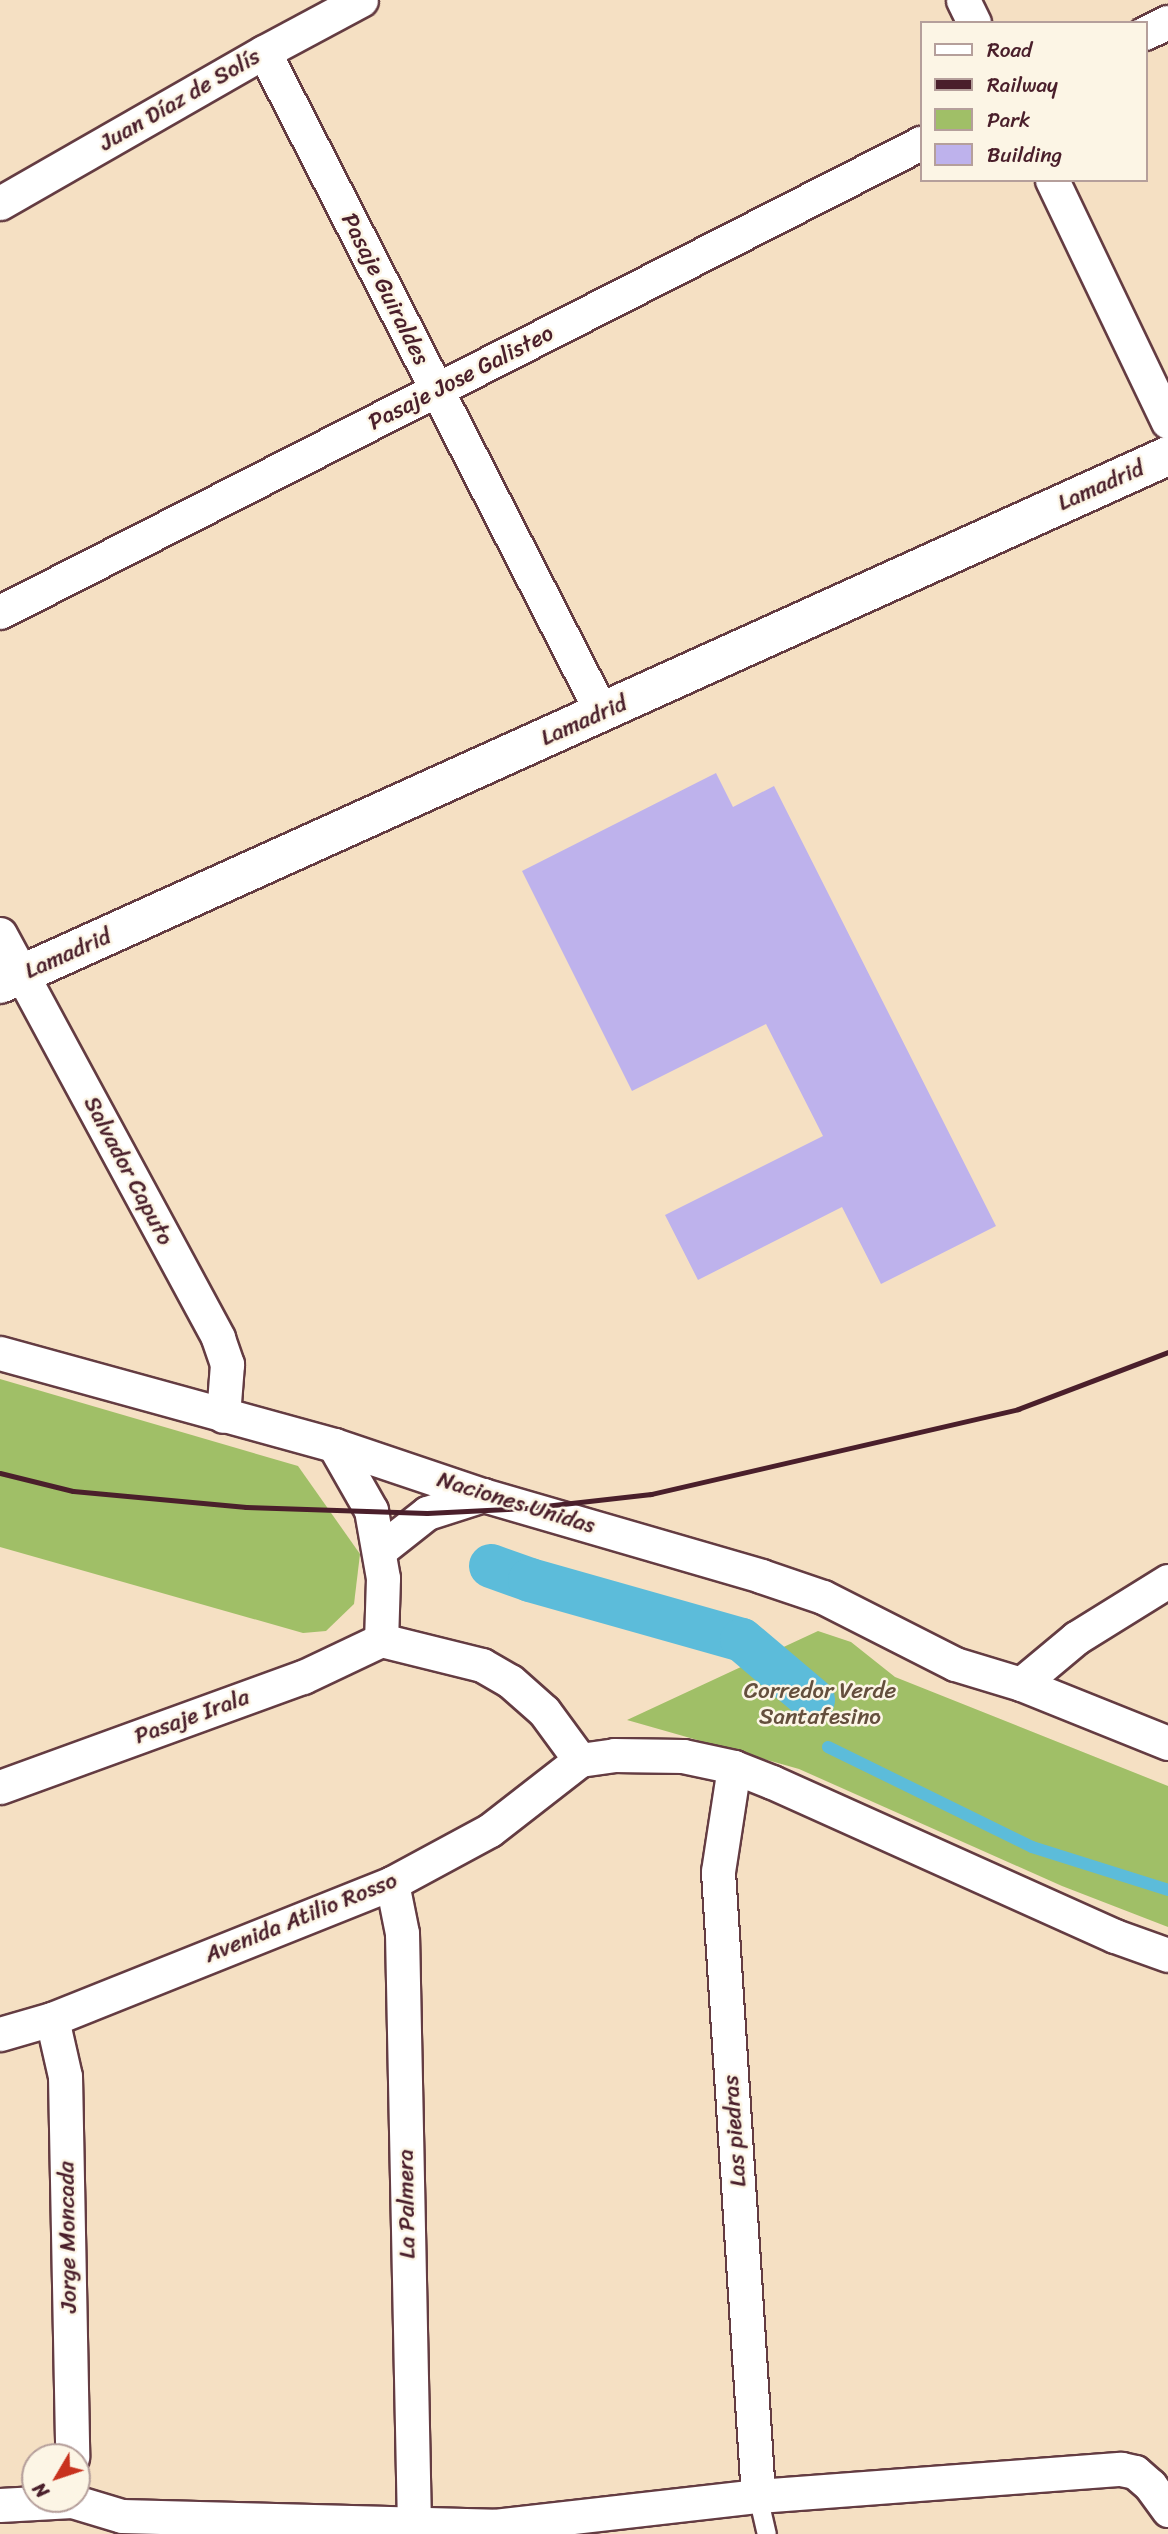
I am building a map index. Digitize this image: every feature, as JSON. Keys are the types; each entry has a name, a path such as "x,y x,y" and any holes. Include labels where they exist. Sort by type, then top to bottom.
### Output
{"street":[{"name":"Juan Díaz de Solís","path":"0,203 264,52 361,0"},
{"path":"963,0 973,21"},
{"path":"1147,32 1168,22"},
{"name":"Pasaje Guiraldes","path":"264,52 601,713"},
{"name":"Pasaje Jose Galisteo","path":"0,612 920,144"},
{"path":"1053,182 1168,422"},
{"name":"Lamadrid","path":"10,979 1168,456"},
{"name":"Salvador Caputo","path":"0,934 10,979 218,1338 227,1364 223,1416"},
{"name":"Naciones Unidas","path":"0,1353 334,1445 483,1495 774,1580 823,1597 955,1664 1021,1684 1168,1743"},
{"path":"334,1445 371,1510 380,1550 381,1640 482,1665 510,1681 544,1711 580,1760 614,1755 683,1756 734,1767 1115,1936 1168,1955"},
{"path":"380,1550 427,1513 483,1495"},
{"path":"1021,1684 1076,1638 1168,1581"},
{"name":"Pasaje Irala","path":"0,1787 303,1677 381,1640"},
{"name":"Avenida Atilio Rosso","path":"0,2034 52,2019 391,1883 490,1830 580,1760"},
{"name":"Las piedras","path":"734,1767 718,1872 758,2496"},
{"name":"La Palmera","path":"391,1883 402,1933 414,2525"},
{"name":"Jorge Moncada","path":"52,2019 65,2076 72,2443"},
{"path":"91,2506 122,2516 494,2526 758,2496 1121,2469 1135,2472 1162,2486"},
{"path":"0,2505 21,2504"}],"lane":[{"path":"758,2496 767,2534"}],"green space":[{"path":"0,1379 298,1466 360,1554 354,1604 326,1631 303,1633 0,1547"},
{"name":"Corredor Verde Santafesino","path":"818,1631 851,1642 895,1677 1168,1786 1168,1927 1062,1886 799,1769 627,1720"}],"building":[{"path":"716,773 733,807 774,786 996,1226 881,1284 842,1207 698,1280 665,1215 823,1136 766,1024 632,1091 522,871"}],"waterway":[{"path":"491,1566 530,1580 742,1640 813,1700"},
{"path":"828,1747 1032,1847 1168,1890"}],"railway":[{"path":"0,1473 73,1491 246,1507 427,1513 527,1508 651,1494 1018,1409 1168,1352"}]}
